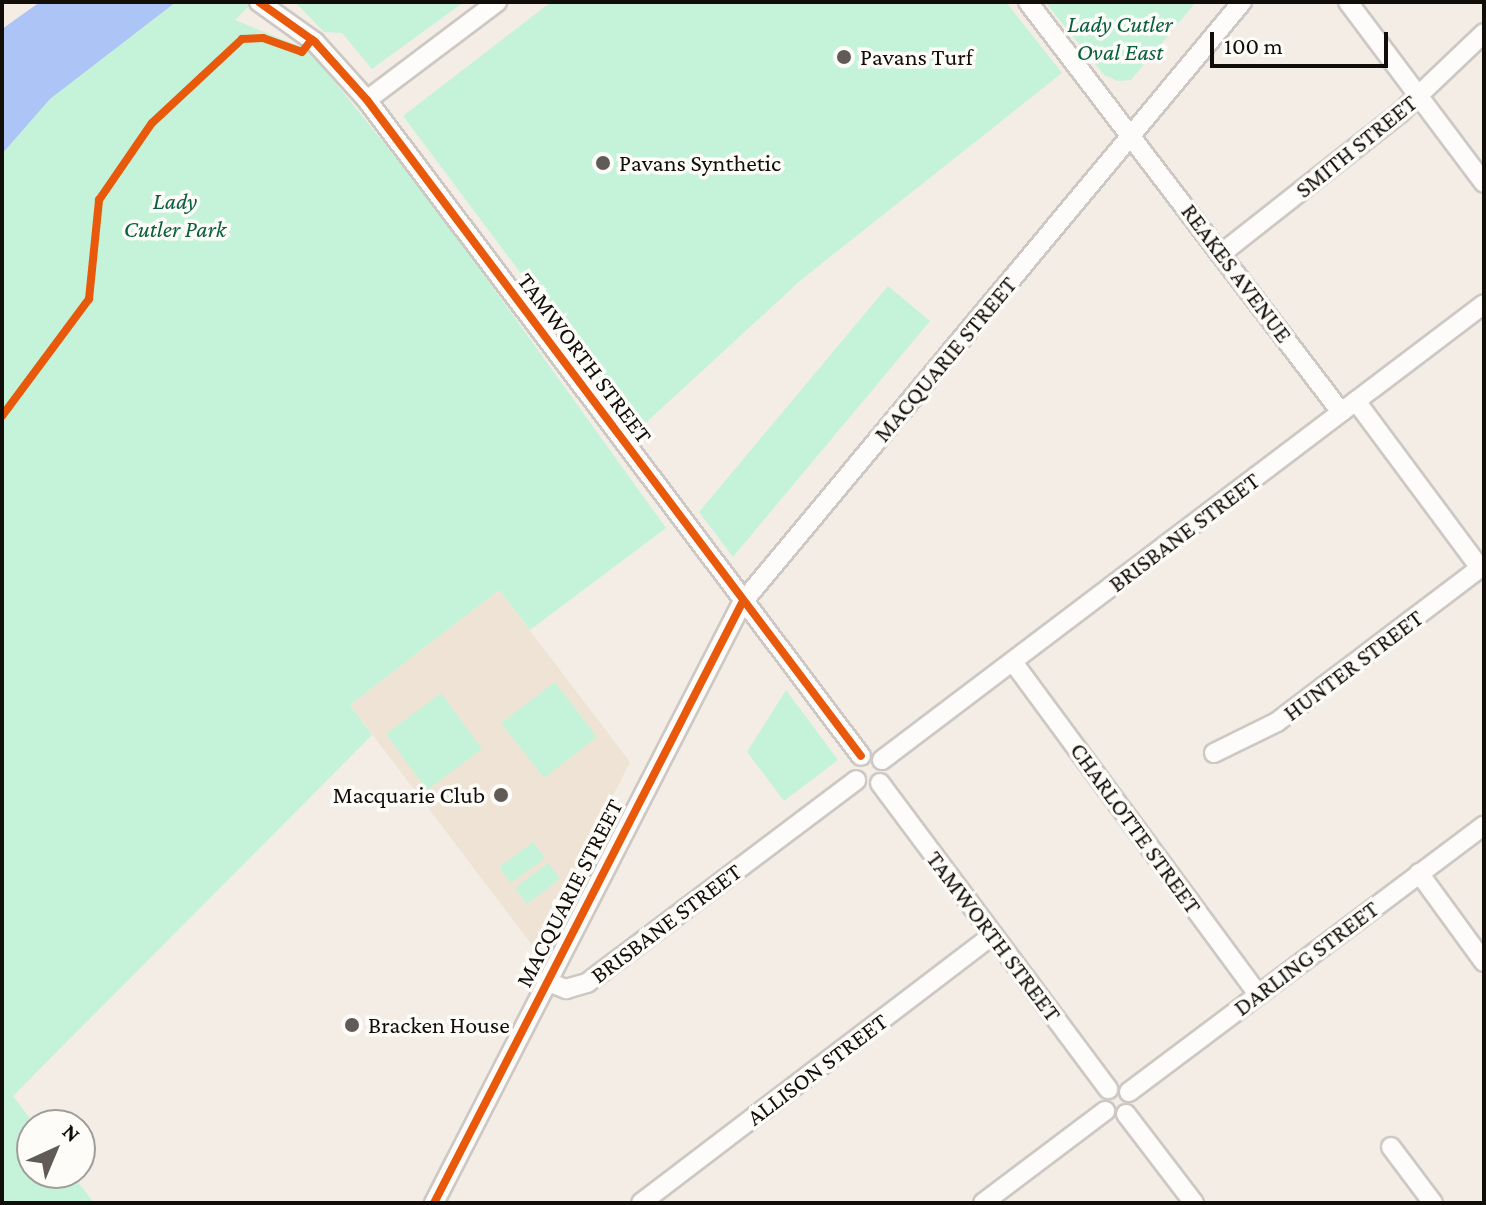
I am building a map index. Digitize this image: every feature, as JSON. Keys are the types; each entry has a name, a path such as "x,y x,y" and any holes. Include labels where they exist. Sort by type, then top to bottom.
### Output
{"street":[{"name":"TAMWORTH STREET","path":"259,2 315,42 367,100 742,603 861,756"},
{"path":"367,100 497,2"},
{"name":"REAKES AVENUE","path":"1028,2 1222,253 1482,566"},
{"name":"MACQUARIE STREET","path":"434,1203 742,603 1242,2"},
{"path":"1348,2 1484,183"},
{"name":"SMITH STREET","path":"1222,253 1420,95 1484,33"},
{"name":"BRISBANE STREET","path":"882,760 1484,304"},
{"name":"HUNTER STREET","path":"1214,753 1277,722 1482,566"},
{"name":"CHARLOTTE STREET","path":"1013,662 1258,994"},
{"path":"875,754 882,760 885,775 880,783 870,787 856,780 853,769 861,756 875,754"},
{"name":"BRISBANE STREET","path":"546,981 566,989 587,983 856,780"},
{"name":"TAMWORTH STREET","path":"880,783 1108,1089"},
{"name":"DARLING STREET","path":"1129,1092 1484,825"},
{"path":"1419,873 1484,962"},
{"name":"ALLISON STREET","path":"641,1203 993,935"},
{"path":"1117,1086 1129,1092 1132,1106 1126,1114 1117,1117 1105,1111 1101,1102 1108,1089 1117,1086"},
{"path":"983,1203 1105,1111"},
{"path":"1126,1114 1194,1203"},
{"path":"1391,1147 1433,1203"}],"shaded area":[{"name":"Macquarie Club","path":"499,590 630,762 535,949 350,705"}],"green space":[{"name":"Lady Cutler Park","path":"176,2 253,2 235,20 309,50 430,200 666,528 530,630 499,590 350,705 372,735 13,1096 23,1109 16,1109 16,1189 83,1189 94,1203 2,1203 2,154 50,99"},
{"path":"295,2 464,2 372,69 342,33 324,32"},
{"path":"551,2 1006,2 1062,73 801,280 638,430 403,116"},
{"name":"Lady Cutler Oval East","path":"1045,2 1196,2 1131,80 1118,81 1104,75"},
{"path":"888,286 930,321 733,557 699,512"},
{"path":"555,682 597,737 544,778 501,723"},
{"path":"786,690 838,760 784,801 747,752"},
{"path":"441,693 482,749 427,790 386,734"},
{"path":"533,842 545,858 511,883 499,867"},
{"path":"548,863 560,879 527,904 515,888"}],"water":[{"path":"40,2 176,2 50,99 2,154 2,29"}],"cycle path":[{"path":"259,2 315,42 367,100 861,756"},
{"path":"2,416 89,299 99,200 152,123 242,39 263,38 302,52 312,39"},
{"path":"434,1203 742,603"}],"place":[{"name":"Pavans Turf","path":"844,57"},
{"name":"Pavans Synthetic","path":"603,163"},
{"name":"Macquarie Club","path":"501,795"},
{"name":"Bracken House","path":"352,1025"}]}
